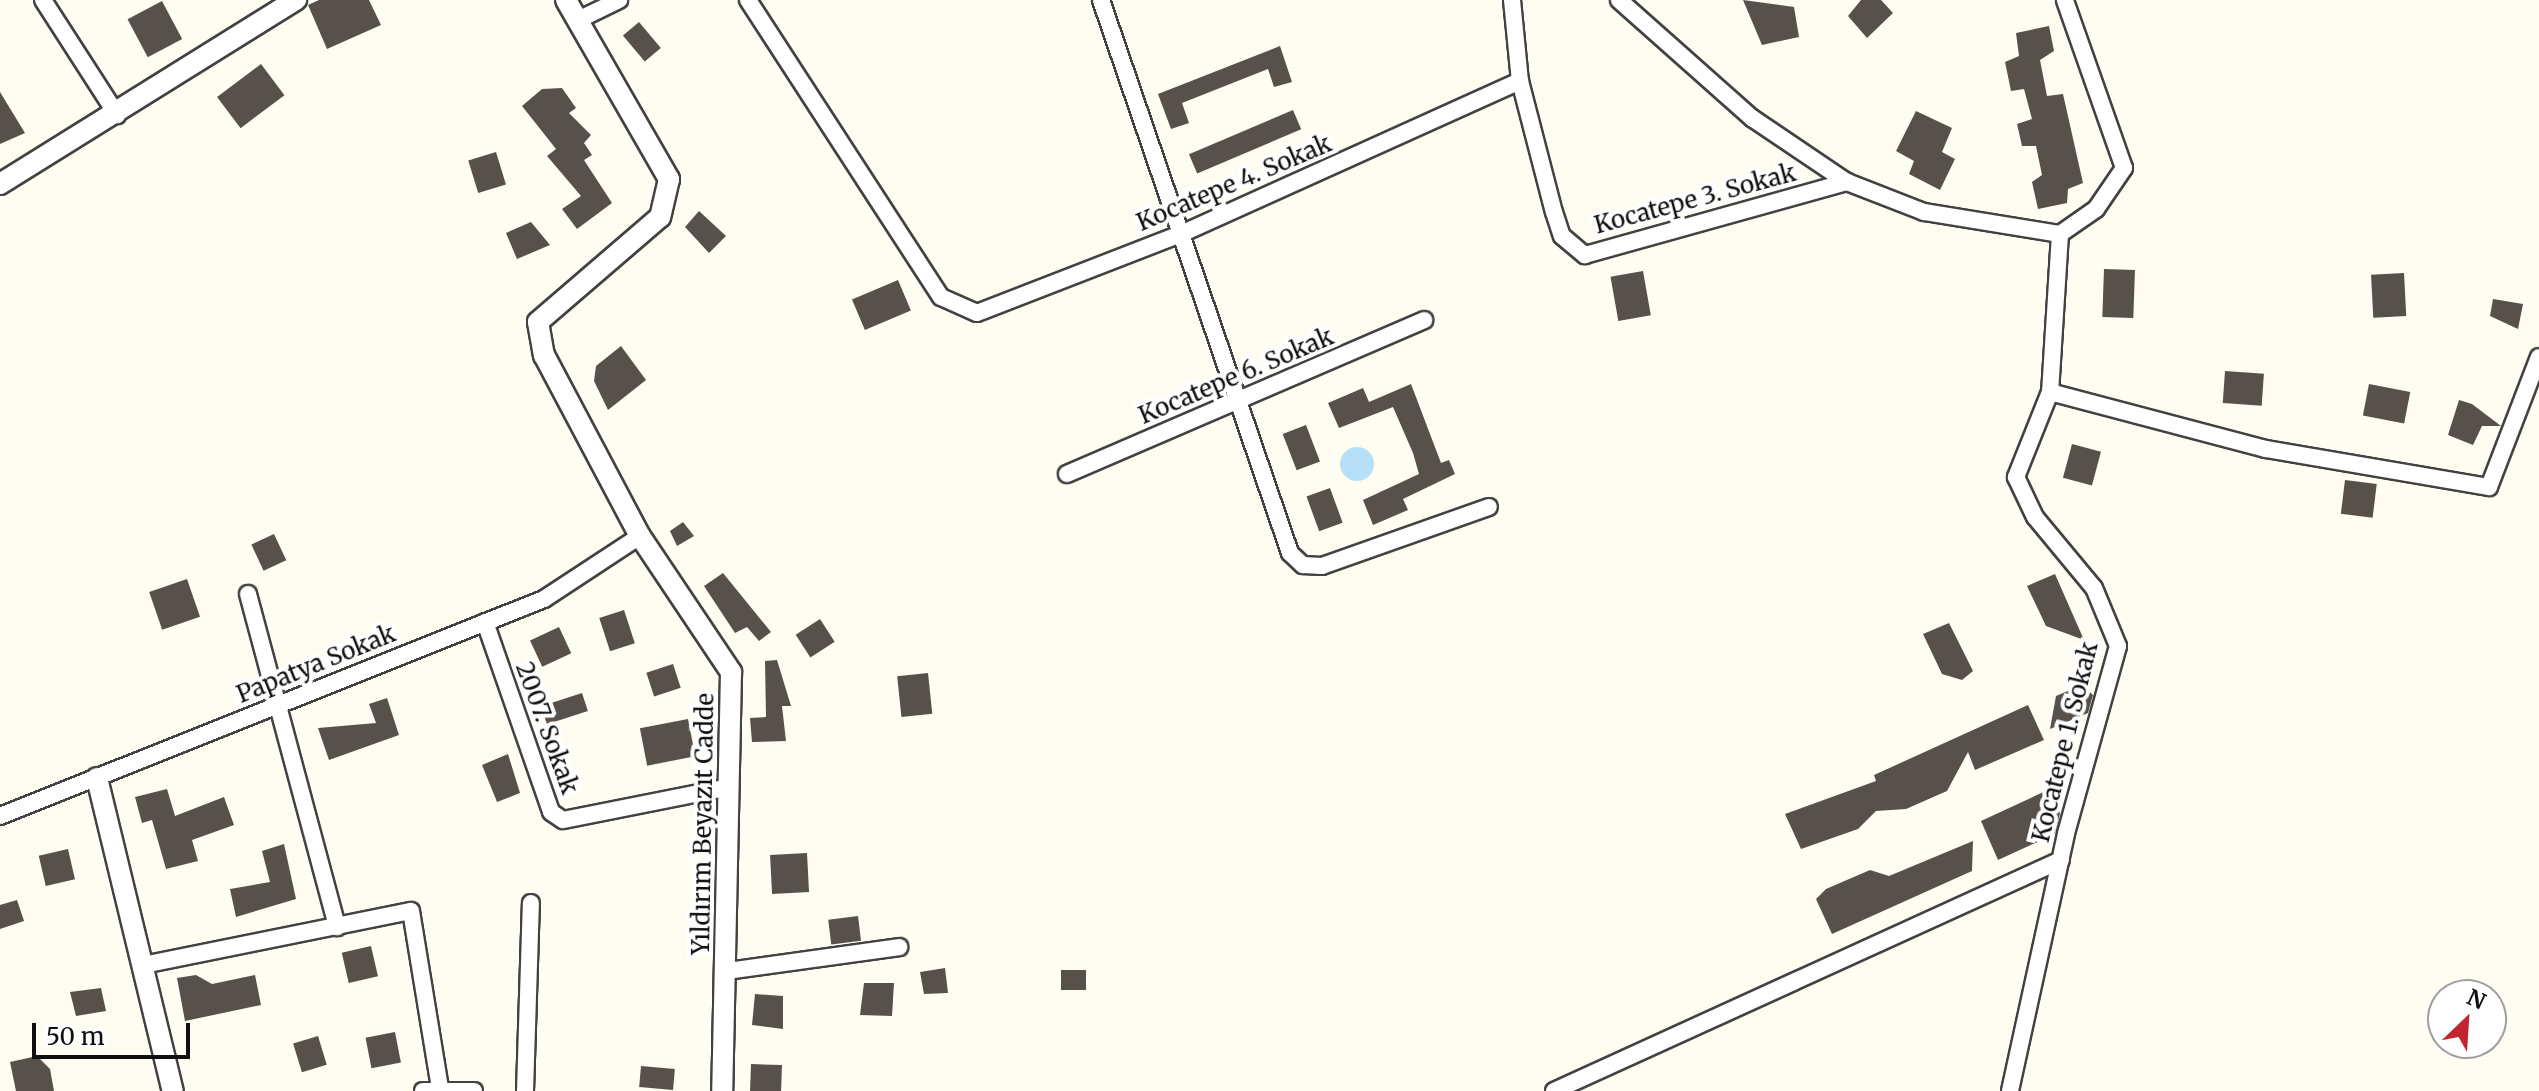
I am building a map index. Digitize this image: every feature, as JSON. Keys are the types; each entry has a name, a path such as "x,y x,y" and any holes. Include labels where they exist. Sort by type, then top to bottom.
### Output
{"street":[{"path":"43,0 117,115"},
{"path":"0,184 117,115 296,0"},
{"path":"566,0 578,20 619,0"},
{"name":"Kocatepe 4. Sokak","path":"748,0 941,297 962,310 977,313 1181,234 1520,81"},
{"path":"1101,0 1290,553 1303,565 1322,566 1489,507"},
{"path":"1512,0 1520,81"},
{"path":"1619,0 1752,118 1847,182 1924,212 2060,234 2096,209 2124,168 2065,0"},
{"name":"Yıldırım Beyazıt Cadde","path":"578,20 669,179 660,217 538,322 544,355 640,536 731,672 727,971 722,1091"},
{"name":"Kocatepe 3. Sokak","path":"1520,81 1562,236 1585,255 1847,182"},
{"name":"Kocatepe 1. Sokak","path":"2009,1090 2061,860 2118,646 2094,588 2019,490 2019,464 2050,392 2060,234"},
{"name":"Kocatepe 6. Sokak","path":"1067,474 1424,320"},
{"path":"2050,392 2305,456 2489,487 2539,357"},
{"name":"Papatya Sokak","path":"0,816 544,599 640,536"},
{"path":"248,594 282,704 337,927"},
{"name":"2007. Sokak","path":"485,622 551,812 563,820 730,787"},
{"path":"97,778 173,1091"},
{"path":"1554,1091 2061,860"},
{"path":"525,1091 531,903"},
{"path":"143,965 411,911 431,1090 474,1091"},
{"path":"727,971 899,947"}],"water":[{"path":"1357,447 1369,452 1374,464 1369,476 1357,481 1345,476 1340,464 1345,452"}],"building":[{"path":"319,0 369,0 381,25 327,49 308,5"},
{"path":"1743,0 1794,7 1799,37 1762,45"},
{"path":"1861,0 1881,0 1893,13 1867,38 1848,16"},
{"path":"162,1 182,39 148,57 128,19"},
{"path":"639,22 661,48 645,62 623,35"},
{"path":"2049,26 2054,51 2040,60 2047,96 2063,94 2083,183 2068,189 2067,203 2038,209 2032,182 2042,175 2036,146 2022,146 2017,124 2032,119 2024,89 2011,91 2005,62 2019,56 2016,33"},
{"path":"1280,46 1292,82 1274,87 1268,69 1182,103 1189,123 1171,129 1158,94"},
{"path":"261,64 284,95 241,128 217,97"},
{"path":"562,88 576,108 569,113 591,135 584,143 592,155 584,160 612,203 577,229 562,209 581,196 547,156 556,149 522,106 542,89"},
{"path":"0,92 25,133 0,144"},
{"path":"1293,110 1301,129 1197,173 1189,154"},
{"path":"1916,111 1952,128 1942,152 1955,159 1940,190 1909,174 1914,161 1896,151"},
{"path":"496,152 506,185 478,193 468,160"},
{"path":"699,211 726,236 709,253 685,227"},
{"path":"531,222 550,245 517,259 506,233"},
{"path":"2104,269 2135,270 2133,318 2102,317"},
{"path":"1643,271 1651,315 1618,321 1611,277"},
{"path":"2404,273 2406,316 2373,318 2371,275"},
{"path":"898,280 911,310 865,330 852,300"},
{"path":"2493,299 2523,304 2518,329 2490,316"},
{"path":"621,346 646,380 608,410 594,381 596,366"},
{"path":"2225,371 2264,374 2262,406 2223,403"},
{"path":"1411,384 1441,463 1449,460 1455,474 1403,499 1408,510 1373,525 1363,500 1419,474 1413,453 1393,407 1339,428 1328,403 1363,388 1369,402"},
{"path":"2369,384 2410,392 2404,423 2363,415"},
{"path":"2459,400 2472,404 2501,426 2482,426 2473,445 2448,435"},
{"path":"1306,425 1320,461 1297,470 1283,434"},
{"path":"2072,444 2101,452 2092,486 2063,478"},
{"path":"2345,480 2377,484 2373,518 2341,514"},
{"path":"1330,488 1343,523 1319,531 1307,497"},
{"path":"683,522 694,536 677,546 670,531"},
{"path":"274,534 286,560 264,571 251,545"},
{"path":"723,573 771,632 759,641 747,627 735,633 704,586"},
{"path":"2055,574 2084,640 2046,626 2027,586"},
{"path":"187,579 200,617 162,630 149,592"},
{"path":"624,610 635,643 610,651 599,618"},
{"path":"820,619 835,642 810,657 796,635"},
{"path":"1949,623 1973,671 1962,680 1942,674 1923,634"},
{"path":"559,627 571,653 542,667 530,641"},
{"path":"777,660 791,706 782,706 786,741 752,742 750,718 766,717 765,661"},
{"path":"673,664 681,688 654,696 646,673"},
{"path":"928,673 932,714 901,717 897,676"},
{"path":"2082,685 2093,695 2088,713 2050,729 2056,696"},
{"path":"582,693 588,711 547,724 541,706"},
{"path":"387,698 399,735 329,760 318,728 376,723 369,704"},
{"path":"2028,705 2044,740 1975,770 1968,752 1947,791 1906,809 1876,811 1858,829 1801,849 1785,814 1876,781 1874,775"},
{"path":"688,719 695,756 647,766 640,728"},
{"path":"508,754 520,793 497,802 482,765"},
{"path":"167,789 175,816 224,797 234,825 192,840 198,861 166,869 152,820 142,823 135,797"},
{"path":"2050,789 2060,813 2055,834 1998,860 1981,821"},
{"path":"1973,841 1972,871 1832,934 1816,899 1826,889 1870,870 1889,876"},
{"path":"284,844 296,899 236,917 230,889 270,882 262,851"},
{"path":"68,849 75,879 46,886 39,856"},
{"path":"807,853 809,892 772,894 770,855"},
{"path":"17,900 24,921 0,929 0,905"},
{"path":"858,916 861,941 831,944 828,920"},
{"path":"371,946 378,976 349,983 342,953"},
{"path":"945,968 948,993 924,994 920,972"},
{"path":"1061,970 1086,970 1086,990 1061,990"},
{"path":"196,975 212,984 255,975 261,1005 185,1021 177,978"},
{"path":"864,983 894,983 892,1016 860,1015"},
{"path":"101,988 106,1011 76,1016 70,992"},
{"path":"755,994 783,996 783,1029 752,1025"},
{"path":"395,1032 401,1062 371,1068 366,1038"},
{"path":"318,1036 327,1065 302,1072 293,1044"},
{"path":"37,1056 50,1069 54,1091 16,1091 10,1062"},
{"path":"751,1064 782,1065 781,1091 750,1091"},
{"path":"641,1066 675,1069 673,1090 639,1087"}]}
